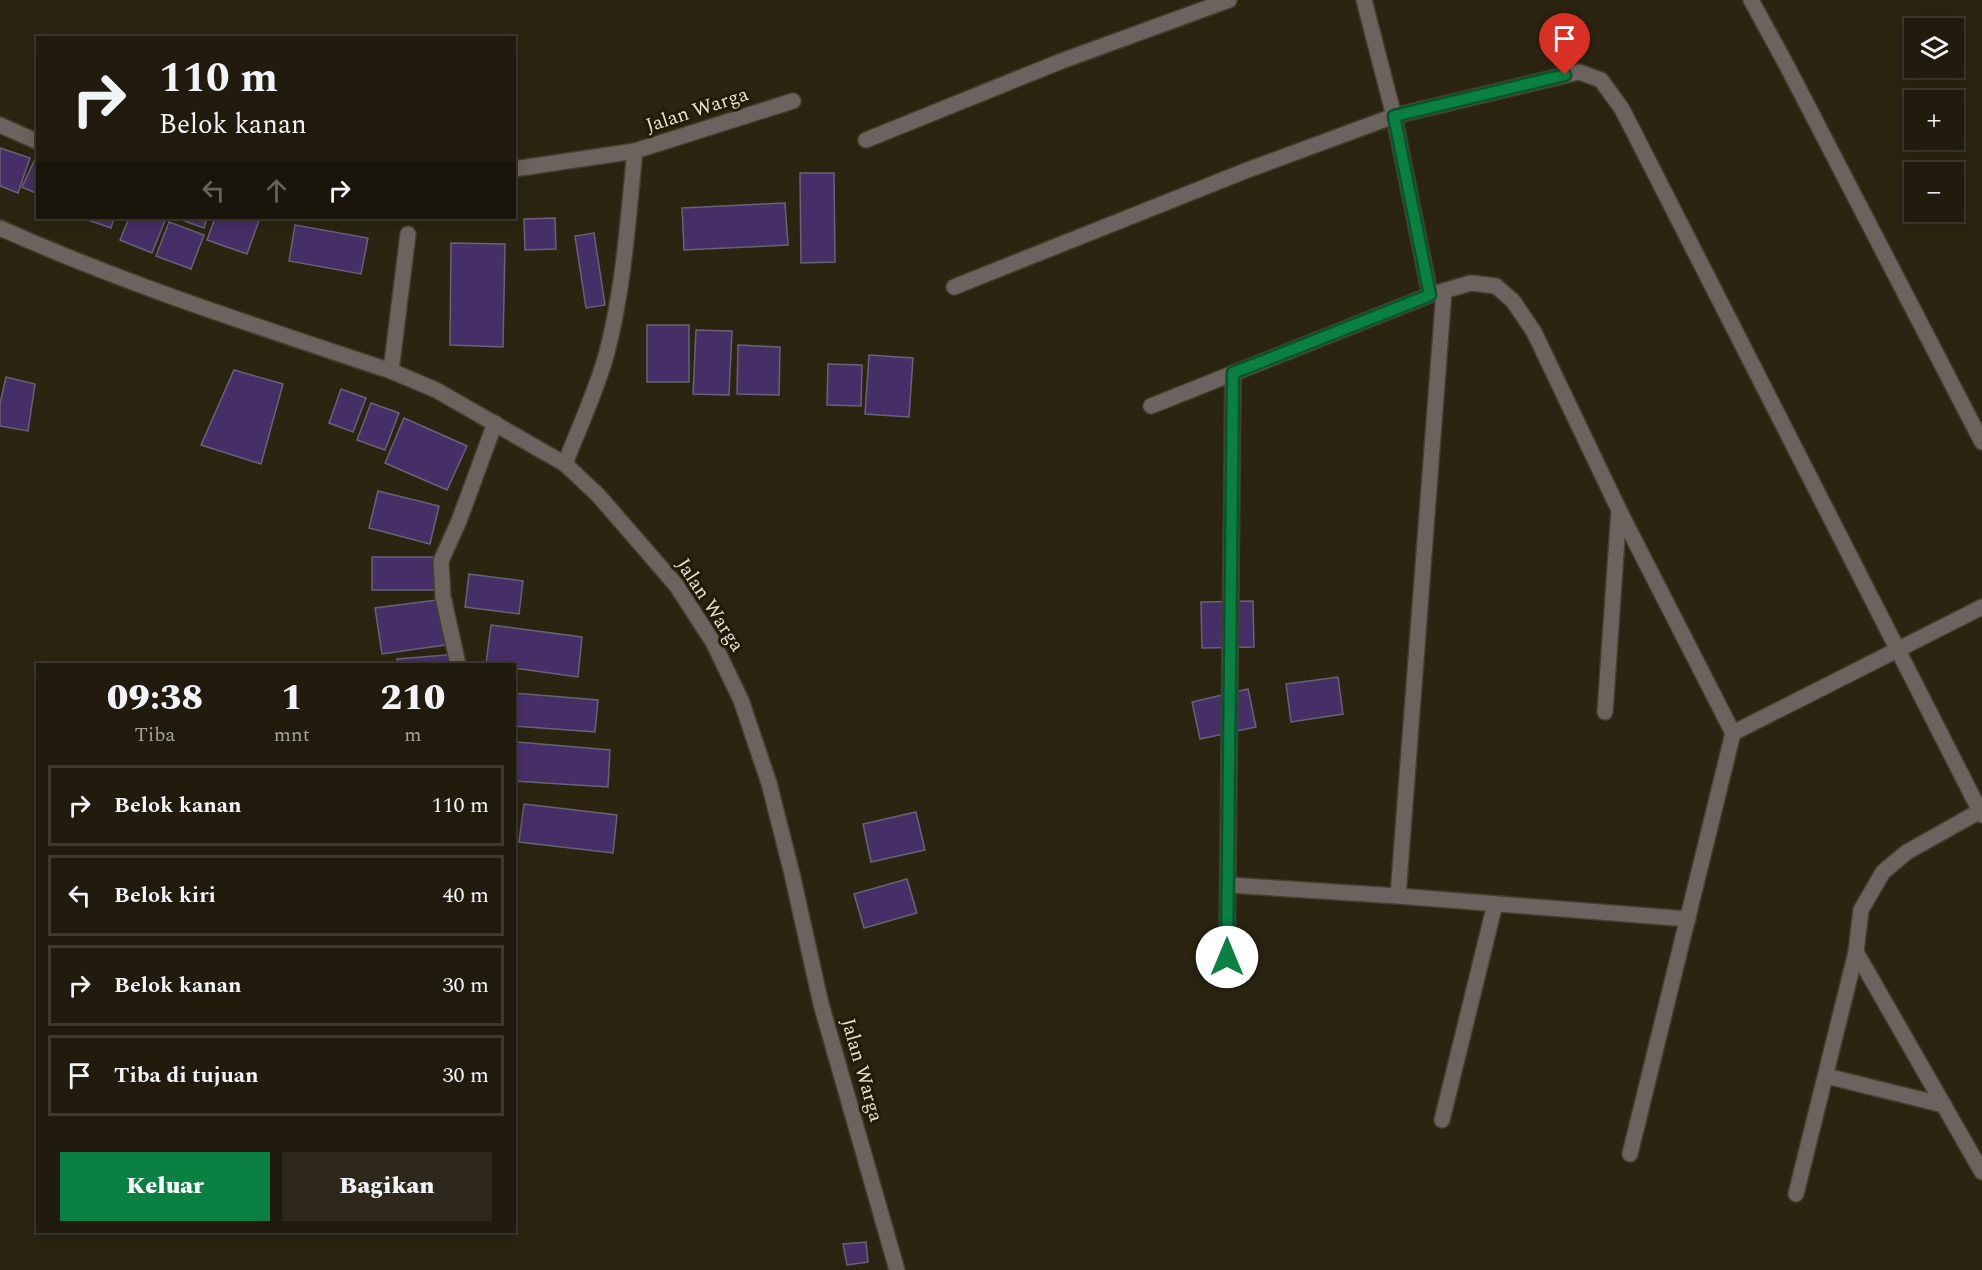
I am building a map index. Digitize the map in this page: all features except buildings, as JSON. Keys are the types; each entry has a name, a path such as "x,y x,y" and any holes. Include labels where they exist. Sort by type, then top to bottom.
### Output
{"street":[{"path":"866,140 1059,62 1229,0"},
{"path":"1364,0 1437,293 1398,896"},
{"path":"1751,0 1982,442"},
{"path":"954,287 1245,171 1394,116 1579,72 1601,80 1622,109 1981,813 1907,852 1883,872 1861,910 1856,952 1796,1194"},
{"name":"Jalan Warga","path":"793,101 635,151 618,301 609,342 594,389 565,464 598,495 676,585 713,642 741,700 769,783 821,1004 897,1270"},
{"path":"0,125 36,141"},
{"path":"516,169 635,151"},
{"path":"0,228 62,256 165,295 391,371 436,390 565,464"},
{"path":"391,371 408,234"},
{"path":"1151,406 1437,293 1471,283 1496,286 1513,301 1534,332 1619,510 1733,733 1630,1154"},
{"path":"1227,957 1233,373"},
{"path":"458,663 443,597 441,561 459,522 495,423"},
{"path":"1605,712 1619,510"},
{"path":"1733,733 1982,607"},
{"path":"1228,885 1688,919"},
{"path":"1442,1120 1495,904"},
{"path":"1856,952 1982,1173"},
{"path":"1826,1076 1944,1105"}],"route":[{"path":"1227,957 1233,373 1430,295 1394,116 1565,75"}]}
